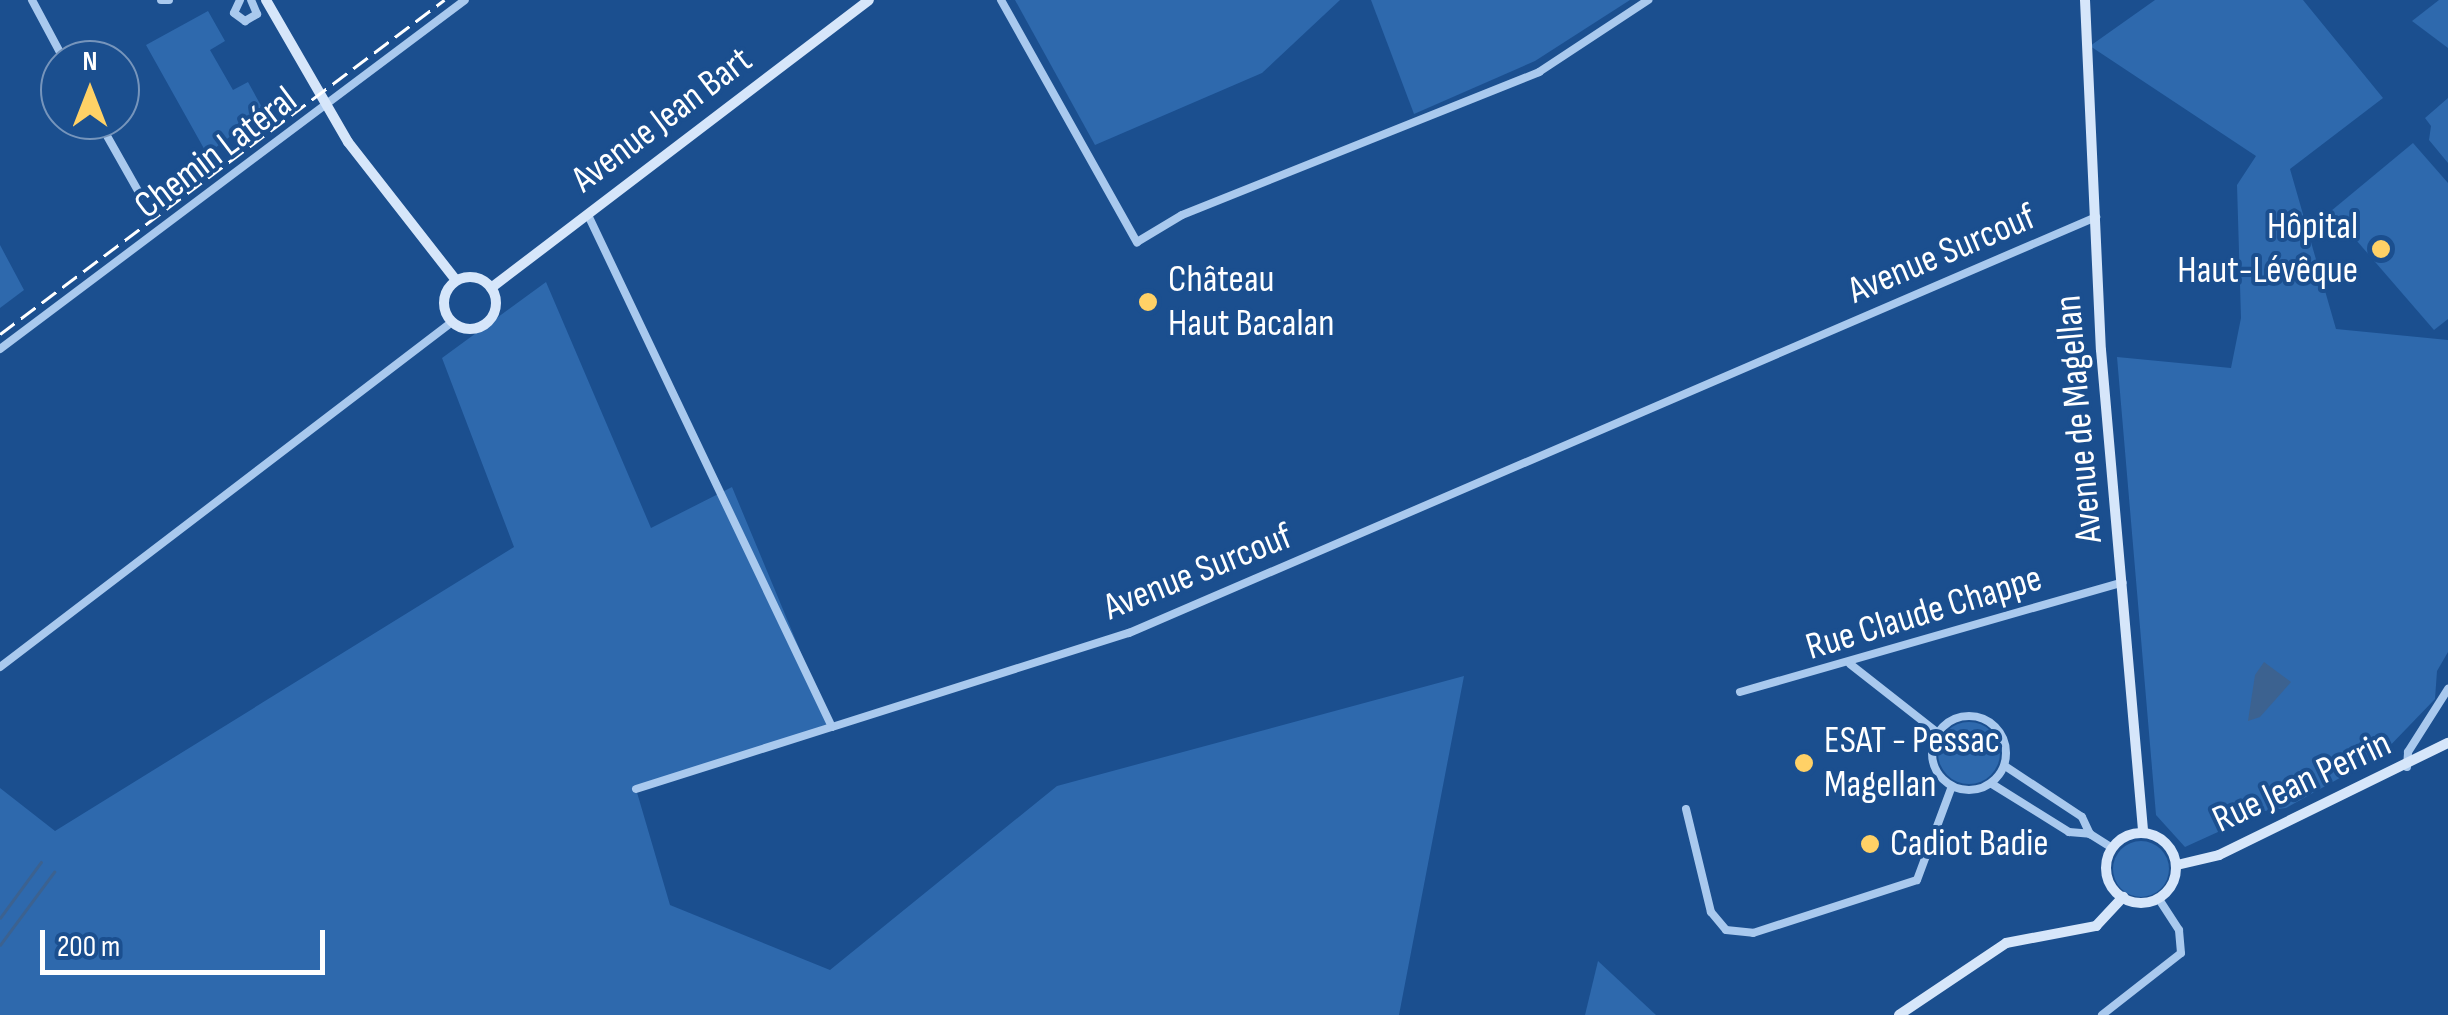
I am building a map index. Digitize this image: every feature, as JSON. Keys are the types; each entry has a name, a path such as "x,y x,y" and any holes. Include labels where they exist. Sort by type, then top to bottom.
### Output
{"street":[{"path":"32,0 53,40"},
{"path":"161,0 169,0"},
{"path":"240,0 234,14 245,22 256,14 251,0"},
{"path":"266,0 348,142 456,280"},
{"name":"Chemin Latéral","path":"0,349 465,0"},
{"name":"Avenue Jean Bart","path":"491,288 869,0"},
{"path":"1001,0 1137,242 1182,215 1539,72 1648,0"},
{"name":"Avenue de Magellan","path":"2085,0 2100,350 2144,832"},
{"path":"109,140 141,196"},
{"path":"588,215 832,727"},
{"name":"Avenue Surcouf","path":"636,789 1129,633 2096,217"},
{"path":"471,277 491,288 494,312 484,325 468,329 452,322 444,300 456,280 471,277"},
{"path":"0,667 452,322"},
{"name":"Rue Claude Chappe","path":"1740,692 1850,664 2123,582"},
{"path":"1850,664 1938,733"},
{"path":"2406,767 2408,752 2448,689"},
{"path":"1992,784 2005,766 2002,736 1990,722 1954,720 1938,733 1932,756 1938,774 1952,786 1992,784 2069,832 2090,834 2112,848"},
{"name":"Rue Jean Perrin","path":"2177,865 2219,855 2406,767 2448,742"},
{"path":"2005,766 2082,817 2090,834"},
{"path":"1686,809 1711,912 1726,930 1752,933 1916,880 1952,786"},
{"path":"2144,832 2172,849 2176,880 2159,899 2133,903 2123,898 2108,880 2112,848 2144,832"},
{"path":"1899,1015 2006,943 2096,926 2123,898"},
{"path":"2102,1015 2182,953 2179,930 2159,899"}],"shaded area":[{"path":"1015,0 1340,0 1262,73 1095,145"},
{"path":"1371,0 1630,0 1535,61 1414,114"},
{"path":"2155,0 2303,0 2383,98 2290,169 2336,329 2448,340 2448,652 2437,671 2435,699 2381,755 2286,808 2264,811 2185,847 2156,815 2117,357 2231,368 2241,318 2237,185 2256,156 2090,46"},
{"path":"2439,0 2448,0 2448,48 2412,21"},
{"path":"208,11 225,41 210,50 233,90 248,82 264,111 207,154 146,45"},
{"path":"2448,98 2448,163 2429,140 2431,126 2425,118"},
{"path":"2413,143 2448,183 2448,319 2434,330 2331,211"},
{"path":"0,245 24,290 0,308"},
{"path":"546,282 651,528 732,487 832,727 636,789 670,905 830,970 1057,786 1464,676 1399,1015 0,1015 0,788 55,831 514,547 442,358"},
{"path":"2264,662 2291,682 2260,717 2248,721 2255,675"},
{"path":"1969,722 1991,731 2000,753 1991,775 1969,784 1947,775 1938,753 1947,731"},
{"path":"2141,841 2161,849 2169,869 2161,889 2141,897 2121,889 2113,869 2121,849"},
{"path":"1598,961 1656,1015 1585,1015"}],"waterway":[{"path":"0,918 41,862"},
{"path":"0,945 54,872"}],"railway":[{"path":"0,334 444,0"}],"place":[{"name":"Hôpital Haut-Lévêque","path":"2381,249"},
{"name":"Château Haut Bacalan","path":"1148,302"},
{"name":"ESAT - Pessac Magellan","path":"1804,763"},
{"name":"Cadiot Badie","path":"1870,844"}]}
